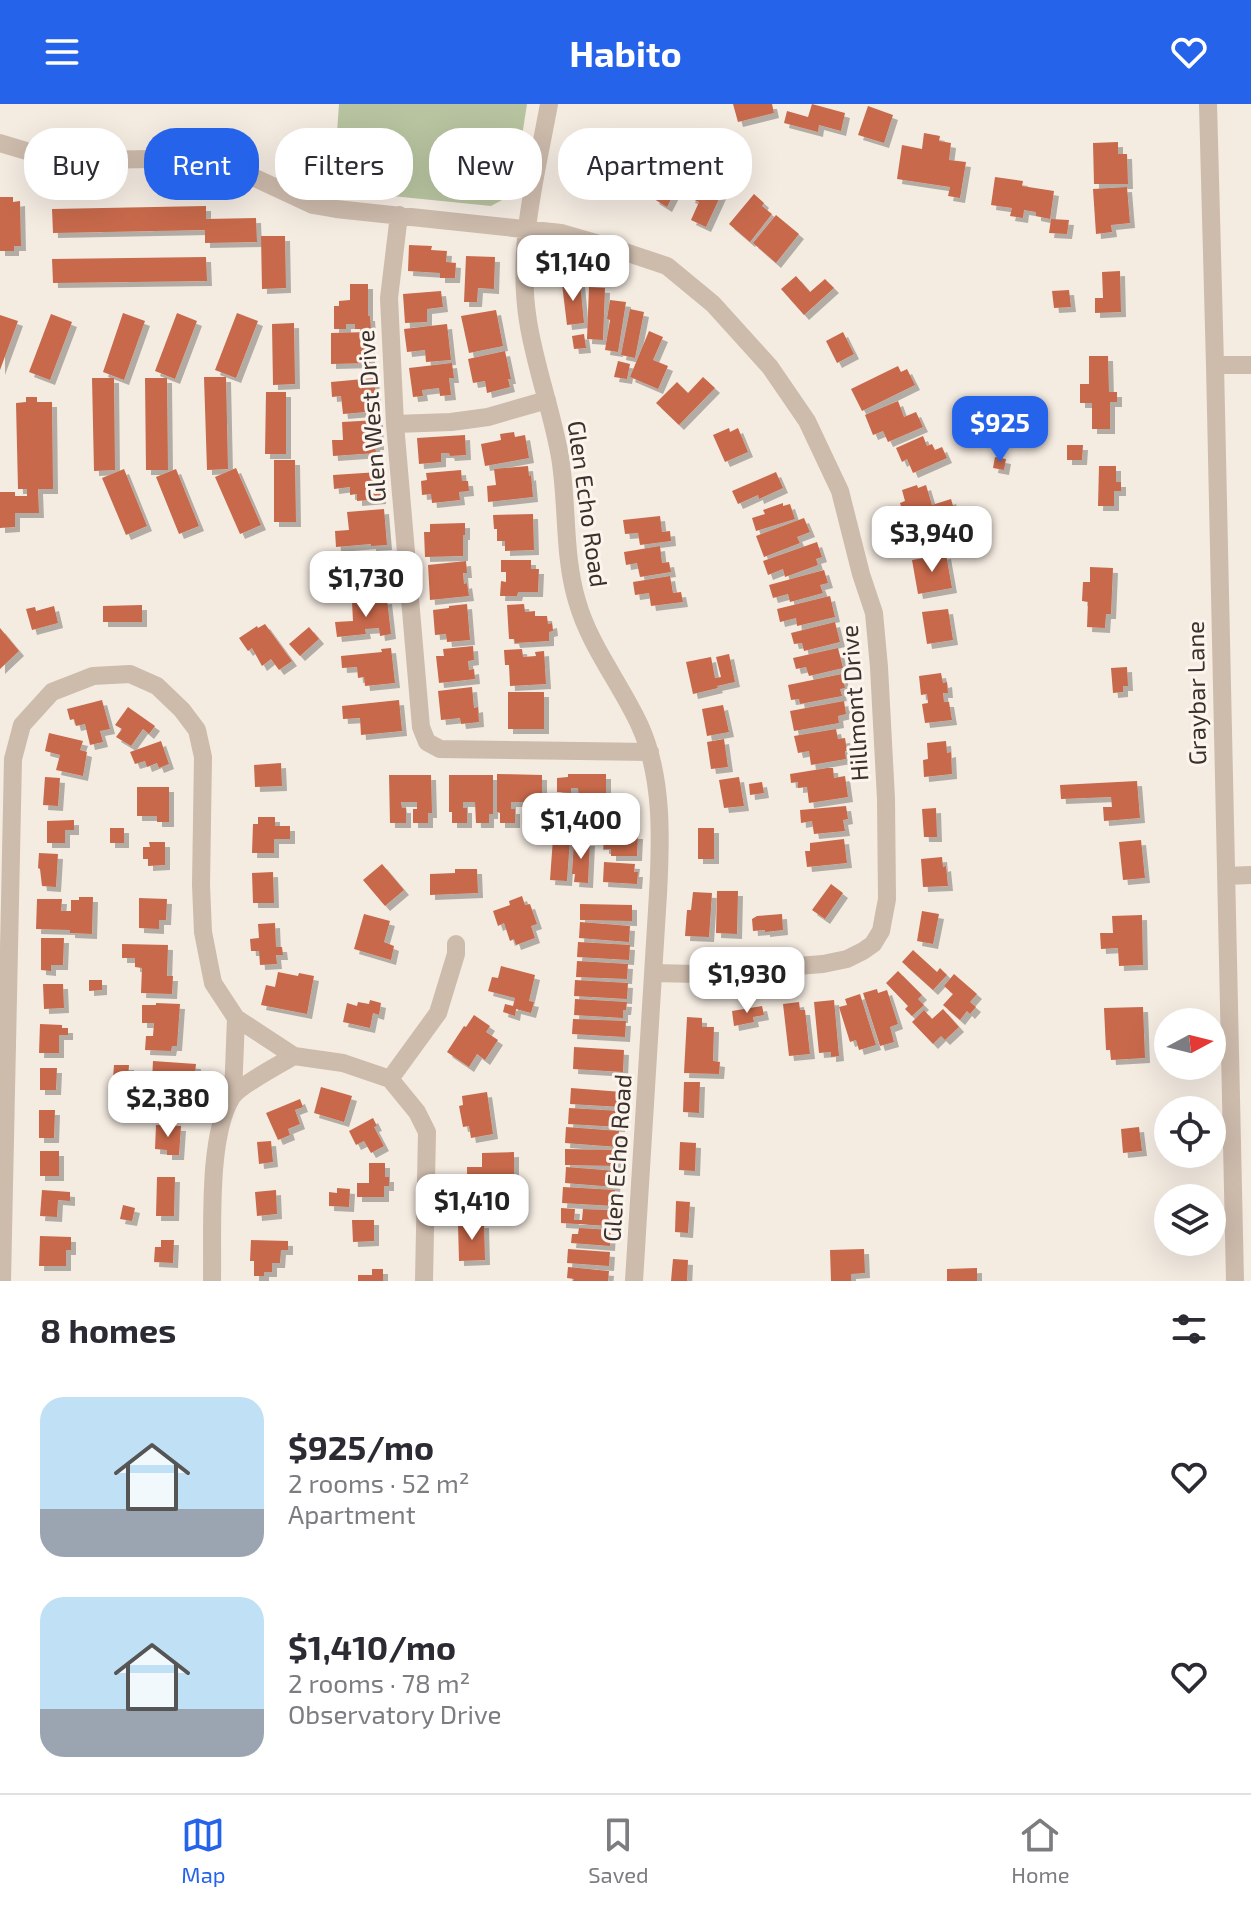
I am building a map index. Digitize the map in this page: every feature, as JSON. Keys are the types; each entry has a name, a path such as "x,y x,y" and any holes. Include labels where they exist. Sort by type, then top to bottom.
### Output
{"street":[{"name":"Glen Echo Road","path":"549,104 525,229 523,270 528,321 560,458 569,566 577,601 592,639 640,725 650,752 658,799 660,866 634,1281"},
{"name":"Graybar Lane","path":"1208,104 1235,1281"},
{"name":"Hillmont Drive","path":"0,143 50,158 212,158 313,205 561,233 616,249 667,266 713,304 770,367 807,421 840,491 874,613 886,799 887,899 881,931 873,944 863,951 847,959 823,964 697,974 654,973"},
{"name":"Glen West Drive","path":"399,215 389,298 395,424 421,727 427,742 440,749 650,752"},
{"path":"1215,365 1251,365"},
{"path":"395,424 488,417 547,400"},
{"path":"2,1281 13,759 22,725 52,692 93,676 130,674 157,686 197,730 203,757 203,932 213,983 236,1018 294,1056 343,1063 390,1079 425,1127 424,1281"},
{"path":"1226,876 1251,875"},
{"path":"390,1079 438,1013 456,954 456,944"},
{"path":"212,1281 214,1174 220,1128 233,1095 236,1018"},
{"path":"233,1095 294,1056"},
{"path":"1231,1126 1251,1125"}],"green space":[{"path":"339,104 527,104 523,128 429,128 429,200 413,198 413,128 337,128"},
{"path":"432,200 502,200 491,206"}],"building":[{"path":"733,104 772,104 774,113 738,122"},
{"path":"812,104 845,113 841,131 819,125 818,132 784,123 787,111 808,117"},
{"path":"868,106 893,115 884,143 858,135"},
{"path":"924,133 940,136 939,141 951,143 949,160 966,162 960,198 948,196 950,187 897,179 902,145 922,149"},
{"path":"1118,142 1118,154 1127,154 1128,184 1094,184 1093,143"},
{"path":"995,177 1023,181 1022,186 1054,191 1050,219 1024,210 1023,218 1010,216 1012,208 991,205"},
{"path":"1127,187 1130,223 1111,225 1112,232 1096,234 1093,189"},
{"path":"754,194 772,214 750,242 729,224"},
{"path":"0,197 13,197 13,202 20,201 21,246 14,246 14,251 0,251"},
{"path":"656,200 671,200 667,207"},
{"path":"694,200 718,200 706,227 691,220 699,202"},
{"path":"206,206 206,219 256,218 257,242 205,243 205,230 53,233 52,209"},
{"path":"776,215 799,234 776,263 753,243"},
{"path":"1051,219 1069,220 1067,234 1049,233"},
{"path":"261,236 285,236 286,288 262,289"},
{"path":"409,245 432,246 431,250 447,251 446,262 456,263 455,278 440,278 440,273 408,271"},
{"path":"466,256 495,257 494,289 478,288 477,302 464,302"},
{"path":"206,257 207,281 53,283 52,259"},
{"path":"1120,271 1121,312 1095,313 1095,298 1103,298 1102,272"},
{"path":"796,276 810,292 825,279 834,288 804,315 781,289"},
{"path":"580,282 584,323 567,325 562,284"},
{"path":"350,284 368,284 371,329 355,329 355,324 346,324 346,329 334,329 334,306 339,306 339,301 350,300"},
{"path":"589,287 605,288 603,340 587,339"},
{"path":"1069,290 1071,307 1054,308 1052,291"},
{"path":"441,291 443,307 427,309 427,322 405,323 403,294"},
{"path":"610,300 626,302 618,352 605,350"},
{"path":"630,309 644,312 635,358 621,355"},
{"path":"496,310 503,346 469,353 461,316"},
{"path":"123,313 145,321 124,380 103,372"},
{"path":"177,313 197,321 175,379 155,371"},
{"path":"237,313 258,321 236,378 215,370"},
{"path":"51,314 72,322 50,380 29,372"},
{"path":"0,315 18,321 0,370"},
{"path":"294,323 295,384 273,385 272,324"},
{"path":"447,324 451,360 426,362 425,350 407,352 404,329"},
{"path":"649,331 663,337 653,360 668,366 658,389 630,377"},
{"path":"369,332 370,363 331,364 331,333"},
{"path":"843,332 854,354 837,363 826,341"},
{"path":"584,334 586,348 574,349 572,336"},
{"path":"505,351 510,387 487,393 485,381 473,383 468,359"},
{"path":"1089,356 1108,356 1109,392 1117,392 1117,402 1110,402 1110,429 1092,429 1092,403 1080,403 1080,384 1089,384"},
{"path":"618,361 630,364 627,379 614,377"},
{"path":"452,363 454,378 449,378 451,395 440,396 439,388 422,390 423,396 413,397 409,368"},
{"path":"898,366 901,372 907,369 915,385 862,411 851,389"},
{"path":"204,377 226,377 228,469 207,470"},
{"path":"703,377 715,388 679,425 656,403 677,382 688,393"},
{"path":"92,378 114,378 115,470 94,471"},
{"path":"145,378 167,378 168,470 146,470"},
{"path":"374,378 377,411 343,414 341,396 332,397 331,382"},
{"path":"266,392 286,392 286,454 265,454"},
{"path":"26,397 37,397 37,402 52,402 53,489 38,489 39,513 15,513 15,527 0,528 0,492 27,496 27,489 18,489 16,403 26,402"},
{"path":"898,401 904,417 916,412 923,427 888,442 883,431 873,435 865,415"},
{"path":"378,420 379,445 375,445 376,453 333,456 332,440 343,440 342,422"},
{"path":"729,428 730,432 738,428 748,452 725,462 713,435"},
{"path":"514,432 515,437 525,435 529,458 485,466 481,444 501,440 500,434"},
{"path":"465,435 466,455 441,453 441,462 419,464 417,438"},
{"path":"923,436 927,446 932,444 935,450 942,447 947,458 913,473 907,459 902,462 896,448"},
{"path":"1067,445 1083,445 1082,460 1067,460"},
{"path":"995,457 1006,459 1004,470 993,468"},
{"path":"274,460 295,460 296,522 274,522"},
{"path":"528,466 533,497 488,502 487,486 496,485 494,469"},
{"path":"1099,466 1116,466 1116,482 1121,482 1121,491 1114,491 1114,506 1098,506"},
{"path":"236,468 261,525 240,534 215,477"},
{"path":"124,469 147,526 126,535 102,478"},
{"path":"176,469 199,526 179,534 156,477"},
{"path":"461,470 462,481 468,481 469,491 459,492 460,500 432,503 431,494 422,495 421,481 427,480 426,473"},
{"path":"379,472 381,499 357,501 357,494 350,495 350,487 334,489 333,475"},
{"path":"776,472 783,488 738,504 732,491"},
{"path":"917,485 918,488 926,485 932,505 951,499 955,512 907,527 900,503 905,501 902,490"},
{"path":"783,503 783,506 790,504 795,519 756,531 752,518 765,514 763,510"},
{"path":"384,509 387,545 336,547 335,531 349,530 347,512"},
{"path":"533,514 534,550 505,551 505,541 497,541 493,515"},
{"path":"660,516 662,532 670,531 671,541 640,545 638,533 625,534 623,520"},
{"path":"804,518 810,532 797,537 800,543 764,557 756,536"},
{"path":"465,523 463,556 425,557 424,532 430,532 430,524"},
{"path":"817,542 822,557 816,559 818,565 785,577 783,569 768,575 763,561"},
{"path":"660,546 662,563 669,562 671,572 640,577 637,563 626,565 624,552"},
{"path":"946,554 952,588 918,594 912,560"},
{"path":"501,560 531,560 531,569 539,569 538,592 500,596 501,581 506,582 506,572 501,572"},
{"path":"359,561 359,569 383,567 386,592 353,595 352,586 347,586 346,576 338,577 336,563"},
{"path":"466,561 467,573 463,573 469,596 430,600 428,565"},
{"path":"1090,567 1113,568 1111,614 1106,614 1105,628 1087,627 1088,602 1082,601 1083,582 1090,582"},
{"path":"824,570 828,583 820,585 823,593 790,602 788,594 773,598 769,585"},
{"path":"670,576 673,593 681,592 683,602 651,606 649,593 635,595 633,582"},
{"path":"830,596 835,617 797,626 796,618 780,622 777,609"},
{"path":"387,599 391,634 380,636 379,628 365,629 366,634 337,637 335,622 353,621 352,602"},
{"path":"467,604 470,640 447,642 446,634 435,635 433,610"},
{"path":"524,604 525,612 535,611 535,616 547,616 548,624 552,623 549,641 515,643 514,639 509,639 507,605"},
{"path":"142,605 142,622 103,622 103,606"},
{"path":"54,606 58,623 32,630 26,609 35,607 36,611"},
{"path":"948,609 953,640 927,644 922,612"},
{"path":"835,622 840,642 804,651 802,643 794,644 791,633"},
{"path":"265,624 292,661 279,670 271,659 262,666 252,648 248,651 239,638"},
{"path":"309,627 319,639 300,656 289,644"},
{"path":"0,628 19,651 0,669"},
{"path":"473,646 474,660 468,661 469,670 474,669 475,679 439,683 436,656 444,656 443,649"},
{"path":"391,648 395,683 365,686 364,677 358,678 357,667 342,668 341,656 382,652 381,649"},
{"path":"838,648 843,668 809,676 806,667 796,669 793,658"},
{"path":"522,649 523,657 536,656 535,652 544,651 546,684 510,686 509,665 505,665 504,650"},
{"path":"729,654 735,682 693,694 686,662 711,657 715,678 721,677 716,657"},
{"path":"1127,667 1128,686 1123,686 1123,692 1113,693 1111,668"},
{"path":"941,673 943,683 947,682 948,693 943,693 944,702 949,702 952,720 925,723 922,704 928,703 927,694 921,695 919,676"},
{"path":"842,674 845,688 840,689 842,696 800,704 799,699 791,700 788,685"},
{"path":"472,687 479,722 461,724 460,718 441,720 438,691"},
{"path":"508,692 544,692 544,729 508,729"},
{"path":"102,700 110,729 100,731 103,742 90,745 85,724 76,726 74,719 70,720 67,709"},
{"path":"399,700 402,731 361,735 360,718 343,719 342,706"},
{"path":"844,701 846,714 838,716 839,723 794,731 790,711"},
{"path":"723,705 729,732 707,736 702,709"},
{"path":"128,707 155,726 149,734 143,729 131,746 116,737 122,729 115,725"},
{"path":"836,729 838,739 845,738 846,759 811,765 809,751 798,753 794,736"},
{"path":"49,733 83,741 80,750 87,752 83,776 56,770 60,755 45,751"},
{"path":"724,739 728,767 711,769 707,742"},
{"path":"161,741 169,764 159,768 157,763 147,767 145,761 135,764 130,752"},
{"path":"946,741 947,753 951,752 952,774 924,777 923,760 928,759 927,743"},
{"path":"281,763 282,786 255,787 254,765"},
{"path":"833,768 834,778 845,776 848,797 809,803 807,787 798,788 798,782 791,783 790,774"},
{"path":"497,774 542,775 542,814 537,814 537,824 522,824 522,809 527,809 527,802 511,802 511,809 515,809 515,823 500,823"},
{"path":"568,774 606,774 606,819 567,819 567,814 557,814 557,801 579,801 578,788 571,788 571,793 557,792 557,778 568,777"},
{"path":"389,775 431,775 432,813 428,813 428,823 413,823 413,809 417,809 417,802 401,802 402,808 406,808 406,823 390,823"},
{"path":"449,775 493,775 493,814 489,814 489,823 476,823 475,802 463,802 463,808 467,808 467,823 452,823"},
{"path":"45,777 60,778 58,806 43,805"},
{"path":"739,777 744,806 724,808 719,780"},
{"path":"1137,781 1140,818 1104,821 1103,807 1112,807 1111,797 1061,799 1060,785"},
{"path":"762,782 764,793 750,795 749,784"},
{"path":"137,787 169,787 169,822 157,822 157,816 137,816"},
{"path":"846,806 848,819 843,820 845,831 814,834 812,821 801,823 800,810"},
{"path":"936,808 937,837 924,837 922,809"},
{"path":"258,817 275,817 275,826 290,826 290,839 274,839 274,853 252,853 253,824 258,824"},
{"path":"74,820 74,830 65,830 65,843 47,843 47,821"},
{"path":"110,828 124,828 124,843 110,843"},
{"path":"698,828 714,828 714,859 698,859"},
{"path":"598,833 638,834 637,856 611,856 611,849 598,845"},
{"path":"553,838 570,839 567,881 550,880"},
{"path":"844,839 847,863 807,867 805,851 810,851 810,843"},
{"path":"1141,840 1145,878 1123,880 1119,842"},
{"path":"574,841 590,841 588,883 574,882"},
{"path":"149,842 165,842 165,865 148,866 148,859 143,859 143,847 150,847"},
{"path":"39,853 58,854 56,887 42,886"},
{"path":"942,857 948,886 923,887 921,859"},
{"path":"604,862 635,864 637,884 603,882"},
{"path":"382,864 404,890 385,906 363,880"},
{"path":"455,869 477,869 478,893 430,895 430,874 455,873"},
{"path":"273,872 274,903 253,903 252,873"},
{"path":"831,884 843,893 825,919 812,910"},
{"path":"717,891 738,891 737,934 716,933"},
{"path":"693,892 712,893 709,937 685,936 687,910 691,910"},
{"path":"522,896 525,905 530,904 537,924 531,926 535,938 516,945 514,939 510,941 504,923 498,926 493,911 510,905 509,901"},
{"path":"79,897 93,897 92,934 36,929 37,899 62,899 61,911 71,911 71,900 79,900"},
{"path":"139,898 167,899 166,920 159,920 159,929 139,928"},
{"path":"580,904 632,905 632,921 580,920"},
{"path":"922,911 939,914 933,944 917,941"},
{"path":"364,914 390,921 384,942 394,946 391,960 354,949"},
{"path":"782,914 783,930 753,931 752,919 757,916"},
{"path":"1142,915 1143,965 1119,966 1118,948 1101,949 1100,933 1113,933 1112,916"},
{"path":"580,922 630,926 629,942 579,938"},
{"path":"275,923 276,947 282,947 283,955 276,955 277,964 260,965 259,951 251,951 250,939 259,938 258,924"},
{"path":"41,938 64,938 63,965 51,965 51,971 41,970"},
{"path":"578,942 630,945 629,960 577,957"},
{"path":"122,944 168,945 167,976 173,976 172,994 141,993 142,968 135,967 135,958 122,958"},
{"path":"913,950 937,972 940,968 947,975 933,990 902,962"},
{"path":"577,961 628,964 627,979 576,977"},
{"path":"501,966 535,975 529,1001 534,1002 531,1013 516,1009 515,1016 503,1012 505,1004 513,1006 515,998 488,991 492,977 498,978"},
{"path":"898,971 922,995 918,999 924,1005 912,1016 905,1009 908,1006 886,983"},
{"path":"278,972 314,976 307,1014 261,1005 266,985 275,987"},
{"path":"954,974 977,994 970,1002 976,1007 970,1014 967,1011 960,1020 943,1005 953,994 944,986"},
{"path":"89,980 102,980 102,990 89,991"},
{"path":"575,980 628,983 627,999 574,996"},
{"path":"43,984 63,984 64,1008 44,1009"},
{"path":"877,989 878,993 887,990 898,1024 890,1027 894,1042 880,1046 863,993"},
{"path":"860,994 876,1045 859,1050 856,1040 850,1042 839,1007 847,1005 845,999"},
{"path":"575,999 627,1002 626,1010 623,1010 623,1018 574,1015"},
{"path":"370,1000 381,1003 379,1015 373,1013 370,1028 343,1022 347,1003 357,1006 358,1002 369,1004"},
{"path":"834,1000 839,1056 831,1057 831,1052 819,1053 814,1002"},
{"path":"799,1002 800,1010 805,1010 810,1054 789,1056 783,1004"},
{"path":"180,1004 177,1046 172,1046 171,1051 145,1050 146,1036 153,1036 154,1023 142,1023 142,1005"},
{"path":"762,1006 764,1015 753,1017 754,1022 734,1026 732,1011"},
{"path":"1143,1007 1145,1058 1111,1060 1110,1050 1106,1050 1104,1008"},
{"path":"943,1009 959,1027 945,1040 941,1036 933,1044 912,1022 924,1010 932,1019"},
{"path":"474,1015 490,1026 486,1032 498,1040 485,1060 477,1054 469,1067 447,1052"},
{"path":"687,1017 702,1018 702,1027 714,1027 713,1061 720,1062 719,1074 684,1073"},
{"path":"573,1019 626,1021 625,1037 572,1034"},
{"path":"40,1024 68,1028 68,1035 59,1035 59,1053 39,1053"},
{"path":"574,1047 624,1050 623,1072 573,1069"},
{"path":"153,1061 196,1064 194,1082 152,1080"},
{"path":"114,1065 129,1065 128,1078 113,1078"},
{"path":"40,1068 57,1068 56,1090 40,1090"},
{"path":"130,1082 131,1096 111,1095 110,1083"},
{"path":"684,1082 700,1082 699,1113 683,1112"},
{"path":"147,1083 186,1086 188,1107 146,1104"},
{"path":"321,1087 352,1096 344,1122 314,1113"},
{"path":"571,1088 622,1092 621,1107 570,1104"},
{"path":"487,1092 493,1134 471,1138 469,1126 463,1127 459,1106 463,1105 462,1096"},
{"path":"300,1099 303,1107 295,1110 300,1124 288,1129 290,1135 278,1140 266,1113"},
{"path":"569,1108 620,1111 620,1127 568,1124"},
{"path":"39,1110 55,1110 54,1138 39,1138"},
{"path":"373,1118 384,1146 371,1153 364,1141 356,1145 349,1131"},
{"path":"156,1125 181,1126 179,1155 167,1155 167,1150 155,1149"},
{"path":"566,1127 619,1131 618,1147 565,1143"},
{"path":"1139,1127 1142,1151 1123,1153 1121,1129"},
{"path":"271,1141 273,1162 259,1164 257,1142"},
{"path":"680,1142 696,1143 695,1171 679,1170"},
{"path":"565,1149 617,1150 617,1166 565,1165"},
{"path":"40,1151 59,1151 59,1176 40,1176"},
{"path":"514,1152 514,1182 467,1182 467,1167 482,1167 482,1153"},
{"path":"369,1163 385,1163 389,1186 384,1186 384,1197 357,1197 357,1183 369,1183"},
{"path":"566,1167 617,1171 615,1187 565,1183"},
{"path":"157,1177 175,1177 174,1216 156,1216"},
{"path":"478,1186 512,1187 512,1216 481,1215"},
{"path":"563,1187 615,1190 614,1206 562,1203"},
{"path":"337,1188 350,1189 349,1207 329,1206 329,1192 337,1193"},
{"path":"42,1190 70,1192 70,1201 58,1200 57,1217 40,1216"},
{"path":"276,1190 277,1214 257,1216 255,1192"},
{"path":"676,1201 690,1202 688,1233 675,1232"},
{"path":"123,1205 135,1208 132,1221 120,1219"},
{"path":"561,1208 575,1209 574,1220 582,1220 583,1209 610,1210 609,1226 561,1223"},
{"path":"352,1220 374,1220 374,1241 353,1242"},
{"path":"484,1223 485,1260 459,1261 458,1224"},
{"path":"579,1228 611,1230 610,1246 571,1243 572,1234 578,1234"},
{"path":"40,1236 71,1237 71,1250 66,1250 66,1266 39,1266"},
{"path":"161,1240 174,1240 173,1263 154,1262 155,1247 161,1247"},
{"path":"251,1240 288,1241 288,1250 281,1250 280,1263 272,1263 272,1272 254,1276 254,1261 250,1261"},
{"path":"568,1249 610,1252 609,1266 567,1263"},
{"path":"864,1249 865,1273 851,1274 851,1281 831,1281 830,1250"},
{"path":"673,1259 688,1260 687,1281 671,1281"},
{"path":"568,1267 609,1271 608,1281 573,1281 567,1278"},
{"path":"977,1268 977,1281 947,1281 947,1269"},
{"path":"372,1269 383,1269 383,1281 358,1281 358,1275 372,1275"}]}
